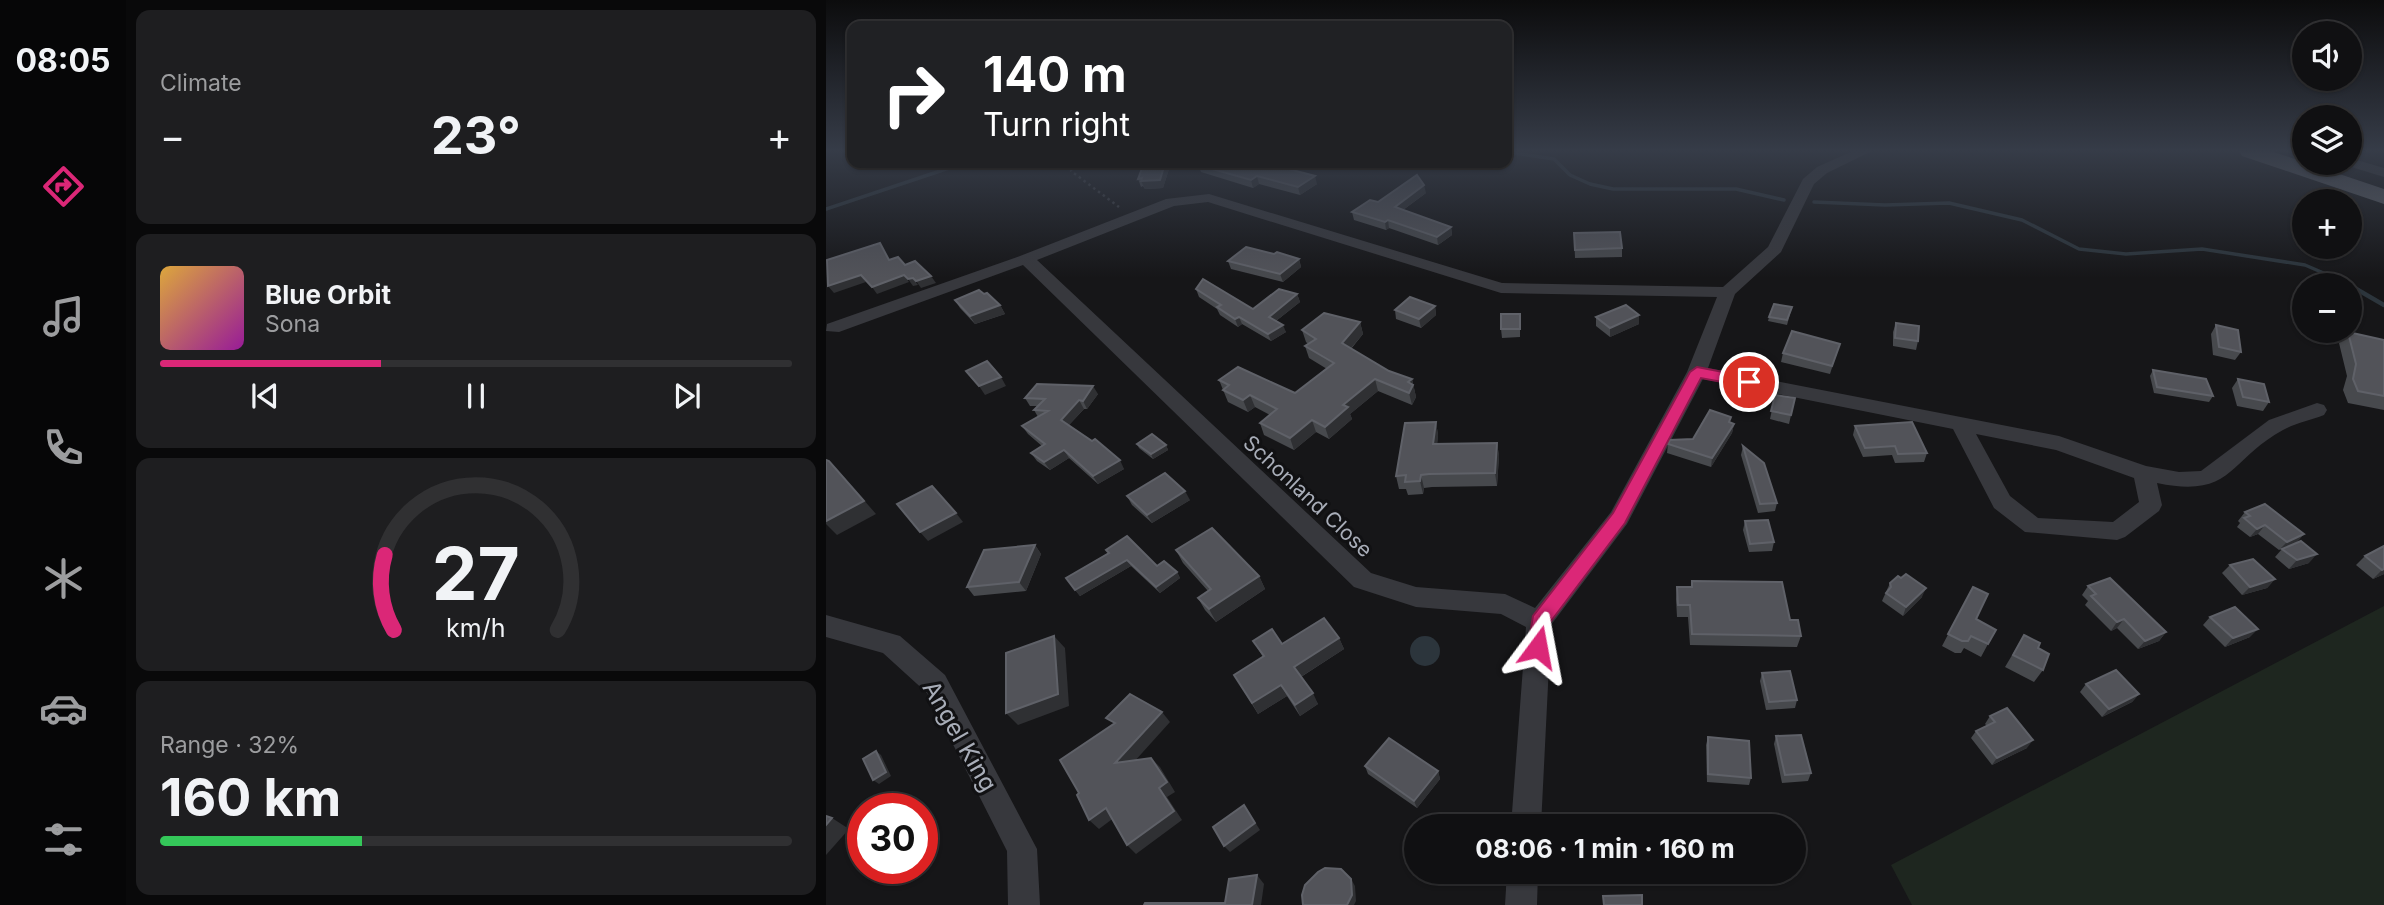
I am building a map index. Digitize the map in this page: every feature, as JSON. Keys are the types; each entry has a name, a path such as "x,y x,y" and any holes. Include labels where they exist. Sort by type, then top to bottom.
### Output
{"street":[{"path":"1527,814 1539,622 1619,518 1697,372 1727,292 1775,249 1802,193"},
{"path":"833,328 1026,260 1171,202 1209,198 1501,288 1727,292"},
{"name":"Schonland Close","path":"1026,260 1363,580 1416,597 1505,604 1539,622"},
{"path":"1697,372 2059,443 2144,473 2179,480 2206,479 2276,425 2317,410"},
{"path":"1959,422 2002,502 2033,526 2117,531 2151,505 2144,473"},
{"name":"Angel King","path":"826,626 891,644 936,684 1022,849 1024,905"},
{"path":"1521,905 1522,884"}],"path":[{"path":"1100,193 1132,217"}],"shaded area":[{"path":"2384,606 2384,905 1912,905 1891,865"},
{"path":"1425,636 1436,640 1440,651 1436,662 1425,666 1414,662 1410,651 1414,640"}],"building":[{"path":"1391,193 1413,193 1395,207 1451,227 1437,237 1388,220 1385,222 1352,212 1370,200 1378,202"},
{"path":"1620,232 1622,248 1575,250 1574,233"},
{"path":"880,243 889,260 898,257 905,265 915,261 931,276 916,281 904,275 872,287 861,275 828,286 827,260"},
{"path":"1246,247 1299,259 1280,274 1228,261"},
{"path":"1203,279 1253,309 1279,289 1297,294 1269,317 1283,325 1268,334 1239,317 1235,319 1217,307 1221,305 1196,289"},
{"path":"979,290 987,293 1000,305 970,316 955,300"},
{"path":"1410,297 1435,306 1419,319 1395,310"},
{"path":"1774,304 1792,307 1787,320 1769,317"},
{"path":"1626,305 1639,315 1610,328 1596,317"},
{"path":"1324,313 1360,322 1342,343 1389,371 1412,379 1408,382 1413,385 1409,393 1375,379 1343,405 1348,407 1325,427 1312,420 1290,438 1260,423 1277,409 1250,395 1243,400 1223,390 1229,385 1219,380 1238,367 1295,393 1334,363 1305,346 1316,339 1302,330"},
{"path":"1501,314 1520,314 1520,329 1501,329"},
{"path":"1896,323 1919,326 1918,341 1895,338"},
{"path":"2216,325 2238,330 2241,352 2219,347"},
{"path":"1792,331 1840,344 1832,366 1783,353"},
{"path":"2362,335 2384,340 2384,396 2358,391 2353,379 2356,364 2351,343 2362,343"},
{"path":"987,361 1001,377 979,386 966,371"},
{"path":"2153,370 2206,379 2213,396 2157,387"},
{"path":"2238,379 2264,384 2269,402 2243,397"},
{"path":"1037,384 1093,386 1083,401 1079,400 1061,420 1092,441 1095,439 1120,460 1093,476 1064,450 1044,462 1031,453 1045,444 1022,426 1048,411 1034,410 1045,399 1025,398"},
{"path":"1775,395 1795,398 1791,415 1771,411"},
{"path":"1710,410 1731,417 1729,422 1734,424 1712,458 1668,444 1670,440 1693,439"},
{"path":"1436,422 1433,444 1497,443 1495,473 1429,474 1421,475 1420,481 1405,482 1406,475 1396,476 1405,423"},
{"path":"1912,422 1927,453 1898,454 1895,446 1865,448 1855,426"},
{"path":"1152,434 1166,445 1151,454 1137,444"},
{"path":"1743,446 1764,463 1777,503 1760,504"},
{"path":"826,460 864,501 826,521"},
{"path":"1165,473 1185,491 1147,515 1127,496"},
{"path":"932,486 956,513 920,532 897,504"},
{"path":"2265,504 2304,534 2287,542 2265,525 2257,529 2244,518 2250,516 2245,512"},
{"path":"1768,520 1774,542 1750,544 1745,521"},
{"path":"1212,528 1259,576 1209,609 1198,598 1211,589 1176,550"},
{"path":"1127,536 1157,566 1164,561 1177,572 1156,587 1127,560 1075,590 1066,578 1109,553 1106,550"},
{"path":"2301,541 2317,554 2297,560 2282,549"},
{"path":"1035,545 1019,582 967,587 984,550"},
{"path":"2384,546 2384,569 2382,570 2365,556"},
{"path":"2253,559 2275,579 2250,587 2230,565"},
{"path":"1906,574 1926,588 1906,607 1886,593 1891,587 1890,583 1898,576 1901,578"},
{"path":"2110,578 2166,632 2145,641 2124,619 2117,622 2091,596 2096,594 2088,586"},
{"path":"1692,581 1782,582 1790,620 1798,620 1801,636 1692,634 1690,605 1678,605 1677,587 1692,587"},
{"path":"1973,587 1988,594 1976,619 1996,630 1988,644 1971,636 1968,641 1962,641 1948,634"},
{"path":"2235,607 2258,629 2233,638 2210,617"},
{"path":"1324,618 1339,638 1294,667 1313,693 1295,705 1281,685 1252,703 1234,675 1264,656 1253,641 1272,629 1282,644"},
{"path":"2024,635 2040,643 2038,648 2049,654 2043,670 2013,655"},
{"path":"1054,636 1058,694 1006,713 1006,653"},
{"path":"2116,670 2139,694 2109,709 2086,684"},
{"path":"1790,671 1797,700 1769,702 1762,673"},
{"path":"1130,694 1162,712 1115,763 1151,758 1167,782 1159,788 1174,811 1127,845 1106,808 1089,820 1077,795 1079,793 1060,760 1115,723 1106,718"},
{"path":"2007,708 2033,740 1997,758 1976,731 1995,722 1990,716"},
{"path":"1801,735 1811,773 1785,775 1776,736"},
{"path":"1708,737 1749,741 1751,778 1708,774"},
{"path":"1389,738 1438,771 1414,801 1365,766"},
{"path":"876,751 886,772 873,780 863,759"},
{"path":"1244,805 1255,823 1224,846 1213,827"},
{"path":"1325,868 1341,869 1351,879 1352,895 1347,905 1303,905 1305,885"},
{"path":"1257,875 1252,905 1144,905 1225,903 1229,879"},
{"path":"1642,895 1642,905 1604,905 1603,896"}],"waterway":[{"path":"826,209 873,193"},
{"path":"1754,193 1784,200"},
{"path":"1814,202 1885,205 1949,203 2022,220 2079,249 2126,254 2202,249 2305,265 2324,273"},
{"path":"2362,292 2384,305"}],"route":[{"path":"1538,647 1539,622 1619,518 1697,372 1749,382"}]}
